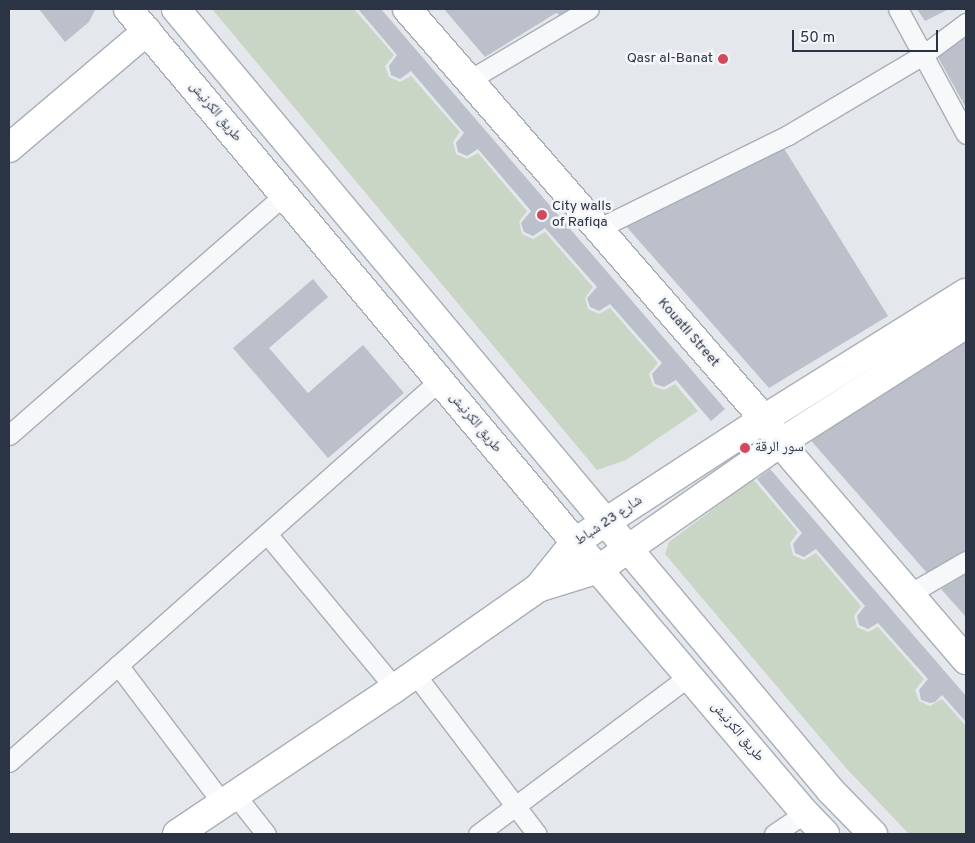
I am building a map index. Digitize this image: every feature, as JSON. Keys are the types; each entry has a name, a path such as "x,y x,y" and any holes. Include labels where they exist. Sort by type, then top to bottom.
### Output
{"main road":[{"name":"طريق الكرنيش","path":"128,9 575,542 805,813 826,834"},
{"path":"176,9 831,791 873,834"},
{"name":"Kouatli Street","path":"407,9 764,420 780,443 966,660"},
{"path":"9,148 147,31"},
{"name":"شارع 23 شباط","path":"538,588 575,542 966,293"},
{"path":"177,834 405,681 538,588 598,569 629,550 780,443 966,324"}],"street":[{"path":"469,80 589,9"},
{"path":"898,9 966,134"},
{"path":"597,229 788,135 923,55 966,23"},
{"path":"9,435 284,194"},
{"path":"9,762 440,380"},
{"path":"267,534 405,681 515,805 537,834"},
{"path":"909,594 966,561"},
{"path":"118,666 230,800 266,834"},
{"path":"478,834 689,676"},
{"path":"774,834 805,813"}],"green space":[{"path":"212,9 354,9 394,55 385,66 389,77 400,82 411,76 460,132 453,142 456,154 467,159 478,153 527,211 519,222 522,234 533,239 545,232 593,287 585,298 588,309 599,314 610,308 658,363 649,374 653,386 664,390 675,384 698,411 626,460 597,470"},
{"path":"753,479 798,532 790,543 793,555 804,560 816,553 861,606 854,616 857,627 868,632 878,627 924,679 915,690 919,701 930,706 942,699 966,726 966,834 909,834 845,767 665,554 669,542"}],"building":[{"path":"39,9 95,10 89,22 65,42"},
{"name":"City walls of Rafiqa","path":"358,9 381,9 725,409 711,421 676,380 664,387 655,384 652,374 662,363 610,304 599,311 590,307 587,298 597,287 545,228 533,236 524,232 521,223 531,211 478,149 467,156 458,152 456,143 464,133 411,71 400,79 391,75 389,66 397,55"},
{"path":"444,9 576,9 563,17 556,13 485,57"},
{"path":"917,9 949,9 925,21"},
{"path":"966,36 966,108 933,48"},
{"path":"780,142 888,316 769,388 625,225"},
{"path":"313,279 328,297 269,348 308,393 363,345 404,393 328,458 233,348"},
{"path":"966,341 966,551 927,573 807,436"},
{"path":"770,469 966,696 966,722 942,695 935,702 930,703 921,700 919,690 928,679 878,623 868,629 859,625 857,616 865,606 816,549 804,557 795,553 793,544 802,533 757,479"},
{"path":"966,574 966,617 941,589"}],"place":[{"name":"Qasr al-Banat","path":"723,59"},
{"name":"City walls of Rafiqa","path":"542,215"},
{"name":"سور الرقة","path":"745,448"}]}
